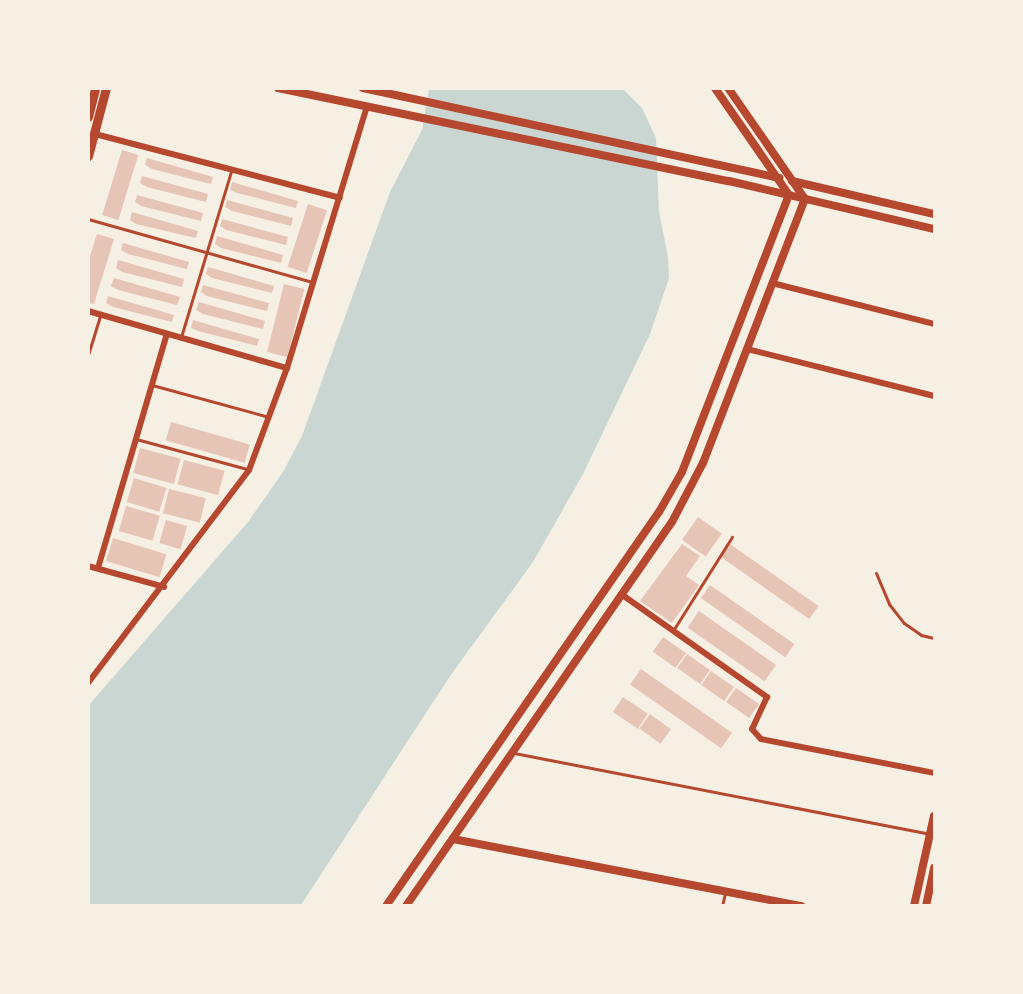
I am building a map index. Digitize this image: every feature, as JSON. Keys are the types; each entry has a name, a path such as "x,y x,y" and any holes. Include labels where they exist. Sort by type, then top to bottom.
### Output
{"main road":[{"path":"88,117 95,88"},
{"path":"88,156 106,88"},
{"path":"278,88 686,172 934,229"},
{"path":"363,88 688,157 934,214"},
{"path":"715,88 789,195"},
{"path":"728,88 805,199"},
{"path":"386,906 668,499 687,458 789,195"},
{"path":"406,906 690,493 805,199"},
{"path":"453,839 802,906"}],"street":[{"path":"88,683 164,587 249,470 287,368 367,107"},
{"path":"95,134 340,198"},
{"path":"772,283 934,324"},
{"path":"88,311 287,368"},
{"path":"98,568 167,334"},
{"path":"747,349 934,396"},
{"path":"88,566 164,587"},
{"path":"621,594 767,697 752,729 761,739 934,773"},
{"path":"914,906 934,816"},
{"path":"926,906 934,869"}],"lane":[{"path":"180,338 232,169"},
{"path":"88,219 314,282"},
{"path":"88,355 100,315"},
{"path":"152,385 269,417"},
{"path":"136,439 249,470"},
{"path":"673,630 732,537"},
{"path":"876,573 889,604 904,623 921,635 934,638"},
{"path":"512,753 930,834"},
{"path":"722,906 726,891"}],"shaded area":[{"path":"429,89 623,89 642,108 656,138 659,212 668,257 669,278 650,334 583,474 533,562 450,676 301,905 89,906 89,705 248,522 283,472 302,436 390,192 422,130"}],"building":[{"path":"122,150 138,155 118,220 102,215"},
{"path":"147,158 213,177 211,184 152,169 145,165"},
{"path":"142,176 208,194 206,202 147,187 140,183"},
{"path":"232,182 298,201 296,208 237,193 230,190"},
{"path":"137,195 203,213 201,221 141,206 135,202"},
{"path":"227,200 293,218 291,226 232,211 225,207"},
{"path":"308,204 327,210 307,273 288,267"},
{"path":"132,212 198,231 196,238 136,224 130,220"},
{"path":"222,219 288,237 286,245 226,230 220,226"},
{"path":"97,234 114,239 94,304 88,303 88,262"},
{"path":"217,236 283,255 281,263 221,248 215,244"},
{"path":"123,243 189,262 187,269 128,254 121,250"},
{"path":"118,260 184,279 182,287 122,272 116,268"},
{"path":"208,267 274,286 272,293 212,278 206,274"},
{"path":"114,278 180,297 177,305 118,290 111,286"},
{"path":"284,284 304,289 287,357 267,352"},
{"path":"203,285 269,303 267,311 207,296 201,292"},
{"path":"108,296 174,315 172,322 113,307 106,303"},
{"path":"199,302 265,321 263,329 203,314 196,310"},
{"path":"193,320 259,339 257,346 198,331 191,328"},
{"path":"171,422 250,445 245,463 166,440"},
{"path":"140,448 181,459 174,484 133,473"},
{"path":"184,460 225,471 218,495 178,484"},
{"path":"134,478 167,488 159,512 127,502"},
{"path":"169,489 206,498 200,522 163,513"},
{"path":"126,506 160,516 152,541 119,531"},
{"path":"698,517 722,534 706,557 682,540"},
{"path":"166,520 187,526 181,549 159,543"},
{"path":"113,538 167,554 160,577 106,561"},
{"path":"682,544 700,556 686,576 699,585 672,623 640,601"},
{"path":"730,544 818,606 809,619 721,557"},
{"path":"710,585 794,644 785,657 701,598"},
{"path":"699,611 776,665 765,681 688,627"},
{"path":"663,637 686,653 676,668 653,652"},
{"path":"687,654 710,670 700,684 677,668"},
{"path":"641,669 732,733 721,748 630,685"},
{"path":"711,671 734,687 724,701 701,685"},
{"path":"736,688 759,704 749,718 726,702"},
{"path":"623,697 648,714 638,729 613,712"},
{"path":"650,714 671,729 660,744 639,729"}]}
